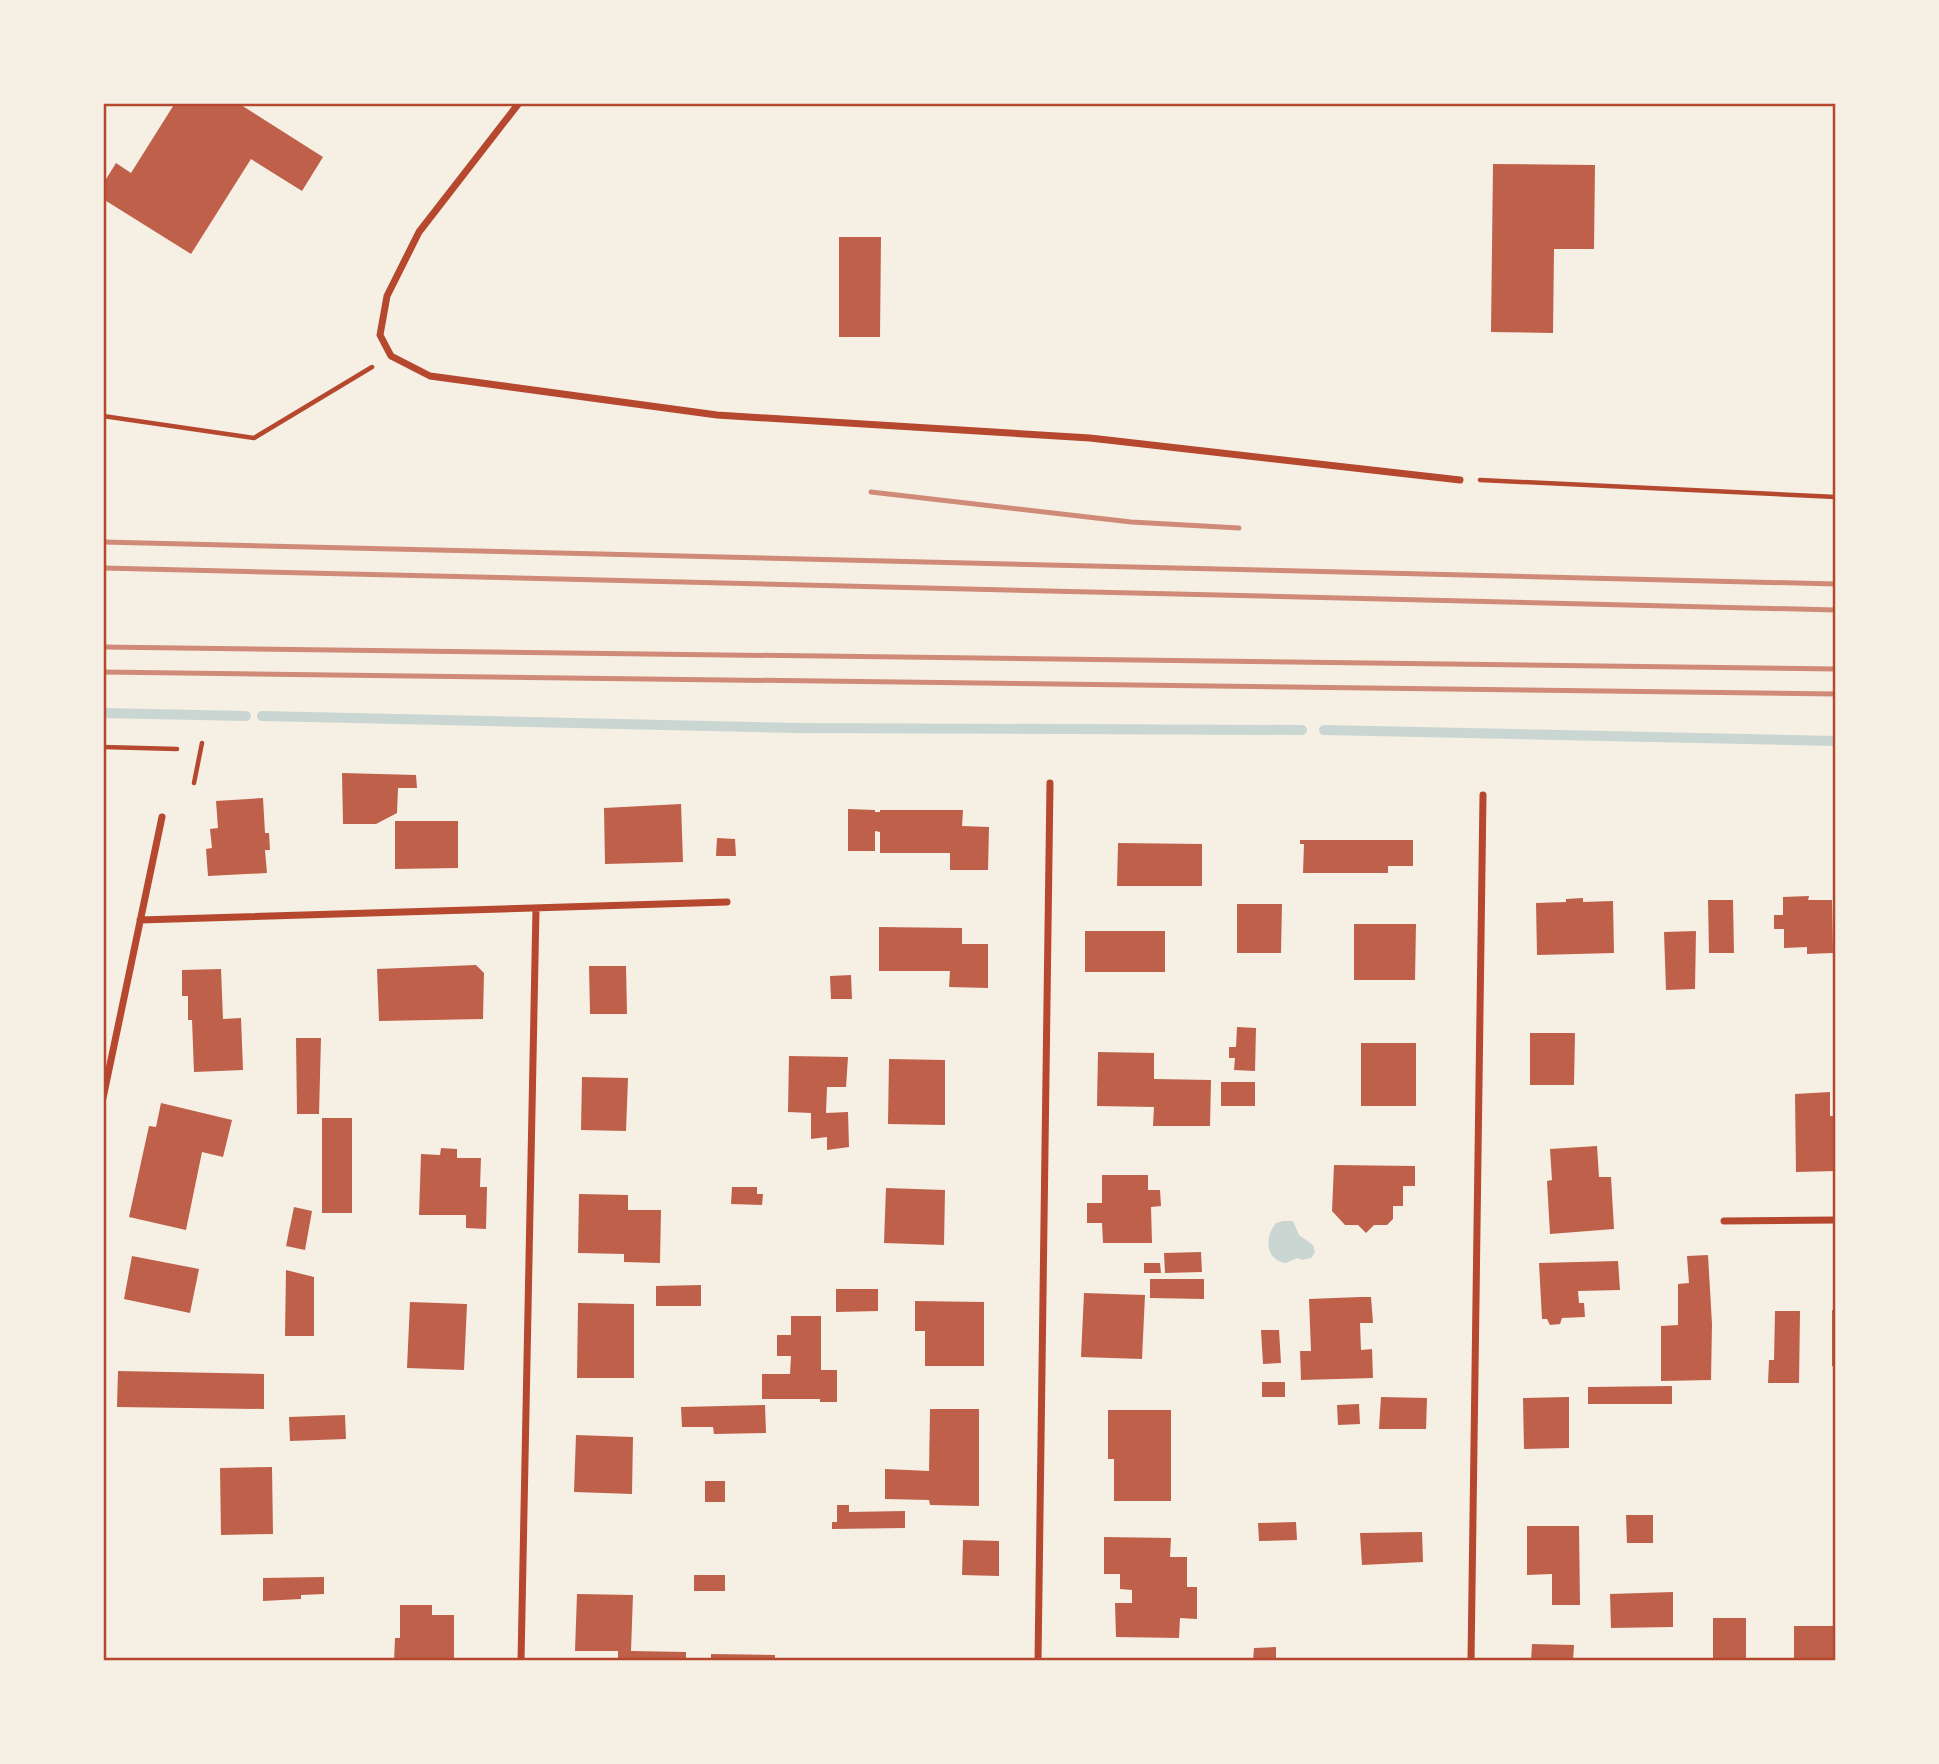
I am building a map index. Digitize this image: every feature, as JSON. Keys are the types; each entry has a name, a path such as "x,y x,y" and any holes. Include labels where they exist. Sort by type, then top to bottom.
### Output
{"street":[{"path":"519,103 419,232 387,296 380,335 390,356 430,376 717,415 1090,438 1460,480"},
{"path":"1038,1661 1050,783"},
{"path":"1472,1661 1483,795"},
{"path":"104,1093 162,817"},
{"path":"140,920 726,902"},
{"path":"520,1661 536,909"},
{"path":"1724,1221 1836,1220"}],"path":[{"path":"103,416 254,438 390,356"},
{"path":"1460,480 1836,497"},
{"path":"194,783 202,743"},
{"path":"103,747 177,749"}],"shaded area":[{"path":"1293,1221 1299,1235 1313,1245 1315,1252 1311,1258 1297,1258 1286,1263 1270,1253 1272,1229 1276,1223"}],"building":[{"path":"175,103 238,103 323,157 302,191 251,159 191,254 103,199 103,184 116,163 131,173"},
{"path":"1493,164 1595,165 1594,249 1554,249 1553,333 1491,332"},
{"path":"839,237 881,237 880,337 839,337"},
{"path":"342,773 416,775 417,788 398,788 397,813 376,824 343,824"},
{"path":"263,798 265,833 269,833 270,850 265,850 267,873 208,876 206,849 212,848 210,829 218,828 216,801"},
{"path":"681,804 683,862 605,864 604,808"},
{"path":"848,809 875,812 963,810 962,826 989,827 988,870 950,870 950,853 880,853 880,832 875,831 875,851 848,851"},
{"path":"395,821 458,821 458,868 395,869"},
{"path":"717,838 735,839 736,856 716,856"},
{"path":"1300,840 1413,840 1413,866 1388,866 1388,873 1303,873 1304,844 1300,844"},
{"path":"1118,843 1202,844 1202,886 1117,886"},
{"path":"1809,896 1808,900 1832,900 1833,953 1807,954 1807,947 1784,948 1784,929 1774,929 1774,915 1783,915 1783,897"},
{"path":"1583,898 1583,902 1613,901 1614,953 1537,955 1536,903 1566,902 1566,899"},
{"path":"1708,900 1733,900 1734,953 1709,953"},
{"path":"1237,904 1282,904 1281,953 1237,953"},
{"path":"1354,924 1416,924 1415,980 1354,980"},
{"path":"879,927 962,928 962,944 988,944 988,988 949,987 950,971 879,971"},
{"path":"1085,931 1165,931 1165,972 1085,972"},
{"path":"1696,931 1695,989 1666,990 1664,932"},
{"path":"476,965 484,973 483,1019 379,1021 377,969"},
{"path":"589,966 626,966 627,1014 590,1014"},
{"path":"221,969 223,1019 241,1018 243,1070 194,1072 192,1020 188,1020 188,996 182,996 182,970"},
{"path":"851,975 852,999 831,999 830,976"},
{"path":"1237,1027 1256,1028 1255,1071 1234,1070 1235,1058 1229,1058 1229,1047 1236,1047"},
{"path":"1530,1033 1575,1033 1574,1085 1530,1085"},
{"path":"296,1038 321,1038 319,1114 297,1114"},
{"path":"1361,1043 1416,1043 1416,1106 1361,1106"},
{"path":"1098,1052 1154,1053 1154,1079 1211,1080 1210,1126 1153,1126 1154,1107 1097,1106"},
{"path":"789,1056 848,1057 846,1087 827,1087 826,1113 848,1112 849,1147 827,1150 827,1137 811,1139 811,1113 788,1112"},
{"path":"889,1059 945,1060 945,1125 888,1124"},
{"path":"582,1077 628,1078 626,1131 581,1130"},
{"path":"1221,1082 1255,1082 1255,1106 1221,1106"},
{"path":"1830,1092 1830,1116 1836,1116 1836,1171 1796,1172 1795,1094"},
{"path":"161,1103 232,1120 223,1157 202,1152 186,1230 129,1217 149,1126 156,1127"},
{"path":"322,1118 352,1118 352,1213 322,1213"},
{"path":"1597,1146 1599,1177 1611,1177 1614,1229 1550,1234 1547,1181 1552,1180 1550,1149"},
{"path":"441,1148 457,1149 457,1158 481,1158 480,1187 487,1187 486,1229 466,1228 466,1215 419,1215 421,1154 440,1155"},
{"path":"1334,1165 1415,1166 1415,1186 1403,1186 1403,1206 1393,1206 1393,1219 1387,1225 1374,1225 1366,1233 1358,1225 1345,1225 1332,1211"},
{"path":"1102,1175 1148,1175 1148,1190 1160,1190 1161,1206 1151,1207 1152,1243 1103,1243 1102,1223 1087,1223 1087,1203 1102,1203"},
{"path":"732,1187 757,1187 757,1194 763,1194 762,1205 731,1204"},
{"path":"886,1188 945,1190 944,1245 884,1243"},
{"path":"579,1194 628,1195 628,1210 661,1210 660,1263 624,1262 624,1254 578,1253"},
{"path":"294,1207 312,1211 305,1250 286,1246"},
{"path":"1201,1252 1202,1272 1165,1273 1164,1253"},
{"path":"1708,1255 1712,1324 1711,1380 1661,1381 1661,1326 1678,1325 1678,1284 1689,1283 1687,1256"},
{"path":"132,1256 199,1269 190,1313 124,1299"},
{"path":"1618,1261 1620,1290 1578,1291 1579,1303 1584,1303 1585,1317 1562,1318 1560,1324 1550,1325 1547,1319 1542,1319 1539,1263"},
{"path":"1144,1263 1160,1263 1161,1273 1144,1273"},
{"path":"286,1270 314,1277 314,1336 285,1336"},
{"path":"1150,1279 1204,1279 1204,1299 1150,1298"},
{"path":"701,1285 701,1306 656,1306 656,1286"},
{"path":"836,1289 878,1289 878,1311 836,1312"},
{"path":"1084,1293 1145,1295 1142,1359 1081,1357"},
{"path":"1371,1297 1373,1323 1360,1323 1361,1350 1372,1349 1373,1378 1301,1380 1300,1351 1311,1351 1309,1299"},
{"path":"915,1301 984,1302 984,1366 925,1366 925,1331 915,1331"},
{"path":"410,1302 467,1304 464,1370 407,1368"},
{"path":"578,1303 634,1304 634,1378 577,1378"},
{"path":"1832,1310 1836,1310 1836,1366 1832,1366"},
{"path":"1775,1311 1800,1311 1799,1383 1768,1383 1769,1360 1774,1360"},
{"path":"791,1316 821,1316 821,1370 837,1370 837,1402 820,1402 820,1399 762,1399 762,1374 790,1374 791,1356 777,1356 777,1335 791,1335"},
{"path":"1261,1330 1279,1330 1281,1363 1263,1364"},
{"path":"118,1371 264,1374 264,1409 117,1407"},
{"path":"1262,1382 1285,1382 1285,1397 1262,1397"},
{"path":"1672,1386 1672,1404 1588,1404 1588,1387"},
{"path":"1381,1397 1427,1398 1426,1429 1379,1429"},
{"path":"1569,1397 1569,1448 1524,1449 1523,1398"},
{"path":"1359,1404 1360,1424 1338,1425 1337,1405"},
{"path":"765,1405 766,1433 714,1434 713,1427 682,1427 681,1407"},
{"path":"930,1409 979,1409 979,1506 930,1505 929,1500 885,1499 885,1469 929,1471"},
{"path":"1108,1410 1171,1410 1171,1501 1114,1501 1114,1459 1108,1459"},
{"path":"345,1415 346,1439 290,1441 289,1417"},
{"path":"576,1435 633,1437 632,1494 574,1492"},
{"path":"272,1467 273,1534 221,1535 220,1468"},
{"path":"705,1481 725,1481 725,1502 705,1502"},
{"path":"837,1505 849,1505 849,1512 905,1511 905,1528 832,1529 832,1522 837,1522"},
{"path":"1626,1515 1653,1515 1653,1543 1627,1543"},
{"path":"1296,1522 1297,1540 1259,1541 1258,1523"},
{"path":"1527,1526 1579,1526 1580,1605 1552,1605 1552,1574 1527,1575"},
{"path":"1422,1532 1423,1562 1362,1565 1360,1533"},
{"path":"1104,1537 1171,1538 1170,1557 1187,1557 1187,1587 1197,1587 1197,1619 1180,1618 1179,1638 1116,1637 1115,1603 1132,1603 1132,1590 1120,1589 1120,1574 1104,1574"},
{"path":"963,1540 999,1541 999,1576 962,1575"},
{"path":"694,1575 725,1575 725,1591 694,1591"},
{"path":"324,1577 324,1594 301,1595 301,1599 263,1601 263,1578"},
{"path":"1673,1592 1673,1627 1611,1628 1610,1594"},
{"path":"577,1594 633,1595 631,1651 686,1652 686,1661 618,1661 618,1651 575,1651"},
{"path":"400,1605 432,1605 432,1615 454,1615 454,1661 394,1661 395,1638 400,1638"},
{"path":"1713,1618 1746,1618 1746,1661 1713,1661"},
{"path":"1794,1626 1836,1626 1836,1661 1794,1661"},
{"path":"1532,1644 1574,1645 1573,1661 1531,1661"},
{"path":"1276,1647 1276,1661 1253,1661 1254,1648"},
{"path":"711,1654 775,1655 775,1661 711,1661"}],"waterway":[{"path":"103,713 246,716"},
{"path":"262,716 797,728 1302,730"},
{"path":"1324,730 1836,741"}],"railway":[{"path":"871,492 1131,522 1239,528"},
{"path":"103,542 1836,584"},
{"path":"103,568 1836,610"},
{"path":"103,647 1836,669"},
{"path":"103,672 1836,694"}]}
